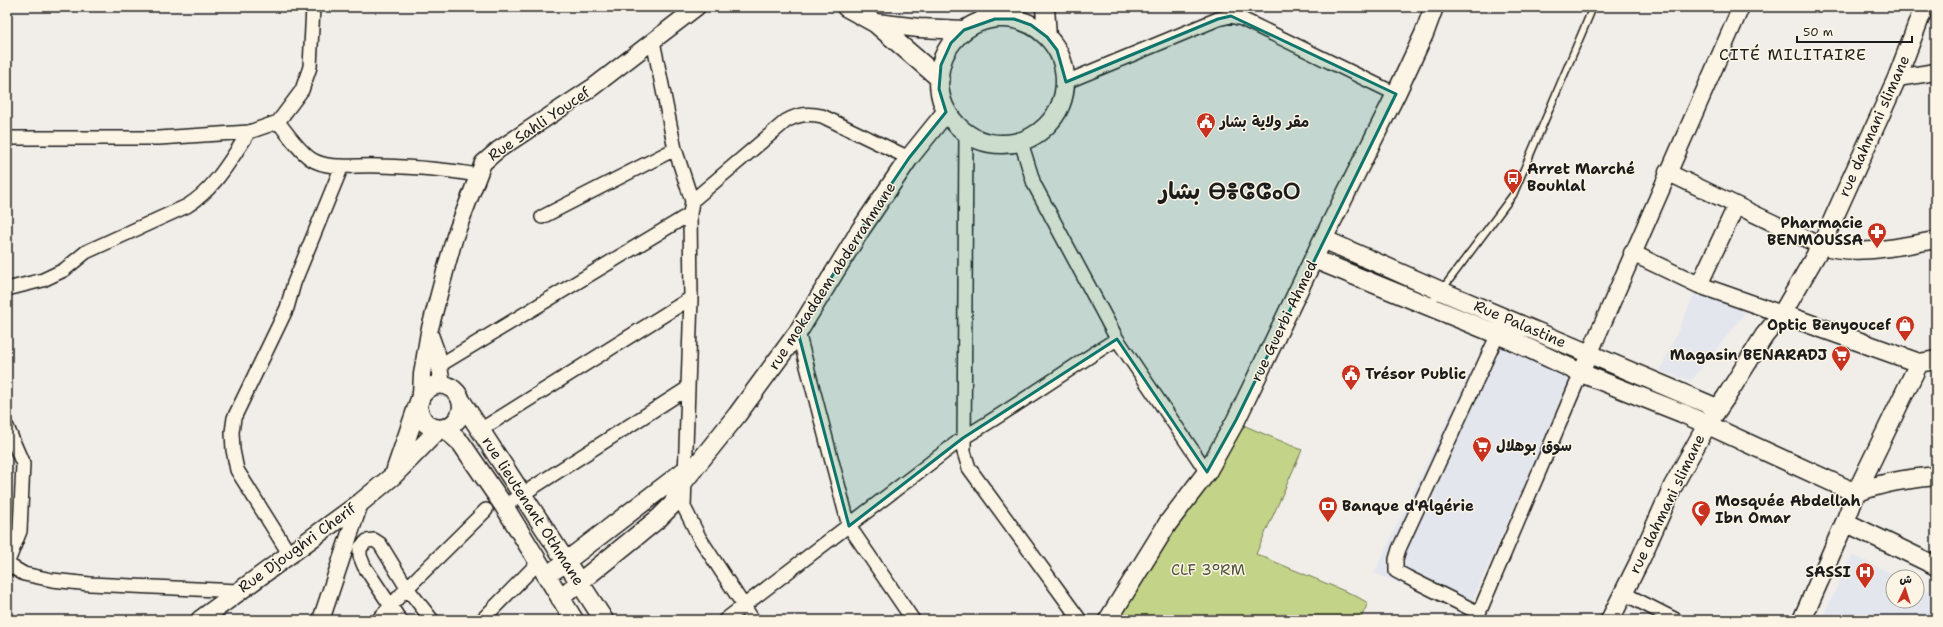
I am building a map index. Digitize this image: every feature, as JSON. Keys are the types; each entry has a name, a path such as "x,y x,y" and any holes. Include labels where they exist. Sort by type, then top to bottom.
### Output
{"main road":[{"path":"846,7 875,23 940,79"},
{"path":"988,16 1014,19 1031,26 1047,36 1057,50 1064,66 1066,82 1063,98 1058,112 1048,125 1036,135 1021,142 1005,144 989,143 966,133 958,127 946,112 939,89 941,65 951,43 964,30 988,16 1015,7"},
{"path":"1045,7 1047,36"},
{"name":"rue Guerbi Ahmed","path":"1108,620 1168,523 1207,472 1236,420 1323,239 1396,94 1424,34 1434,7"},
{"name":"rue dahmani slimane","path":"1610,620 1673,486 1707,425 1764,336 1782,314 1821,246 1897,78 1924,7"},
{"path":"875,23 920,28 964,30"},
{"name":"rue mokaddem abderrahmane","path":"540,572 566,562 684,476 702,459 798,332 861,228 909,158 946,112"},
{"name":"Rue Palastine","path":"1323,239 1588,354 1718,408"},
{"name":"Rue Palastine","path":"1314,259 1427,307 1511,340 1581,373 1707,425 1856,493"},
{"path":"1782,314 1928,362 1856,493 1845,522 1802,620"},
{"path":"394,475 419,402 426,389 434,385 442,384 451,387 458,394 462,402 462,411 458,419 452,425 442,429 431,427 424,422 419,402"},
{"name":"rue lieutenant Othmane","path":"462,402 604,620"},
{"name":"Rue Djoughri Cherif","path":"200,620 360,503 394,475 442,429"},
{"name":"rue lieutenant Othmane","path":"442,429 461,443 495,508 560,598 574,620"},
{"path":"560,598 659,518 672,504 684,476"},
{"path":"1856,493 1876,485 1899,480 1936,476"},
{"path":"1845,522 1936,566"}],"street":[{"path":"7,138 159,138 249,132 278,122 302,90 310,67 313,7"},
{"name":"Rue Sahli Youcef","path":"419,402 429,332 455,236 477,175 483,163 489,156 593,87 698,7"},
{"path":"1509,319 1498,336 1399,549 1396,559 1396,571 1478,617 1588,354 1741,7"},
{"path":"1066,82 1218,19 1231,16 1242,19 1396,94"},
{"path":"653,41 675,149 692,201 690,214 692,298 684,476 684,508 688,519 753,620"},
{"path":"1897,78 1936,72"},
{"path":"692,201 786,121 797,115 811,114 822,116 909,158"},
{"path":"278,122 310,158 328,165 369,165 421,168 477,175"},
{"path":"7,289 43,280 64,270 86,252 187,206 200,198 210,187 249,132"},
{"path":"966,133 964,452 969,468 1080,620"},
{"path":"1021,142 1034,184 1117,339 1207,472"},
{"path":"542,217 675,149"},
{"path":"290,555 237,470 233,450 232,432 234,418 287,308 294,283 342,166"},
{"path":"1667,172 1821,246 1848,252 1936,240"},
{"path":"1699,285 1736,206"},
{"path":"440,365 690,214"},
{"path":"1632,253 1699,285 1782,314"},
{"path":"480,430 692,298"},
{"path":"429,332 440,365 442,384"},
{"path":"798,332 849,526 913,620"},
{"path":"725,620 963,438 1002,415 1070,367 1117,339"},
{"path":"378,620 391,608 407,588 495,508 688,388"},
{"path":"7,427 23,464 20,531 7,564 24,574 52,580 90,584 238,591"},
{"path":"321,620 360,503"},
{"path":"400,620 364,566 360,556 360,548 363,543 374,540 380,544 407,588 432,620"},
{"path":"482,620 540,572"},
{"path":"1623,593 1676,620"}],"lane":[{"path":"1427,307 1441,291 1513,195 1593,7"}],"highlighted area":[{"path":"1231,16 1396,94 1236,420 1207,472 1117,339 963,438 849,526 798,332 861,229 909,158 946,112 939,89 941,65 951,43 964,30 995,19 1014,19 1031,25 1047,37 1057,50 1066,82 1218,19"}],"shaded area":[{"path":"1696,290 1746,312 1691,381 1660,371"},
{"name":"سوق بوهلال","path":"1486,340 1574,376 1468,610 1374,573"},
{"name":"SASSI","path":"1852,555 1885,570 1885,609 1925,609 1925,589 1936,594 1936,620 1821,620"}],"green space":[{"name":"CLF 3°RM","path":"1243,425 1302,450 1256,554 1354,595 1368,603 1360,620 1115,620 1133,588 1218,472"}],"place":[{"name":"مقر ولاية بشار","path":"1206,139"},
{"name":"Arret Marché Bouhlal","path":"1513,195"},
{"name":"Pharmacie BENMOUSSA","path":"1877,249"},
{"name":"Optic Benyoucef","path":"1905,342"},
{"name":"Magasin BENARADJ","path":"1841,372"},
{"name":"Trésor Public","path":"1351,391"},
{"name":"سوق بوهلال","path":"1482,463"},
{"name":"Banque d'Algérie","path":"1328,523"},
{"name":"Mosquée Abdellah Ibn Omar","path":"1701,527"},
{"name":"SASSI","path":"1865,589"}],"district":[{"name":"CITÉ MILITAIRE","path":"1793,54"},
{"name":"بشار ⴱⴻⵛⵛⴰⵔ","path":"1230,191"}]}
